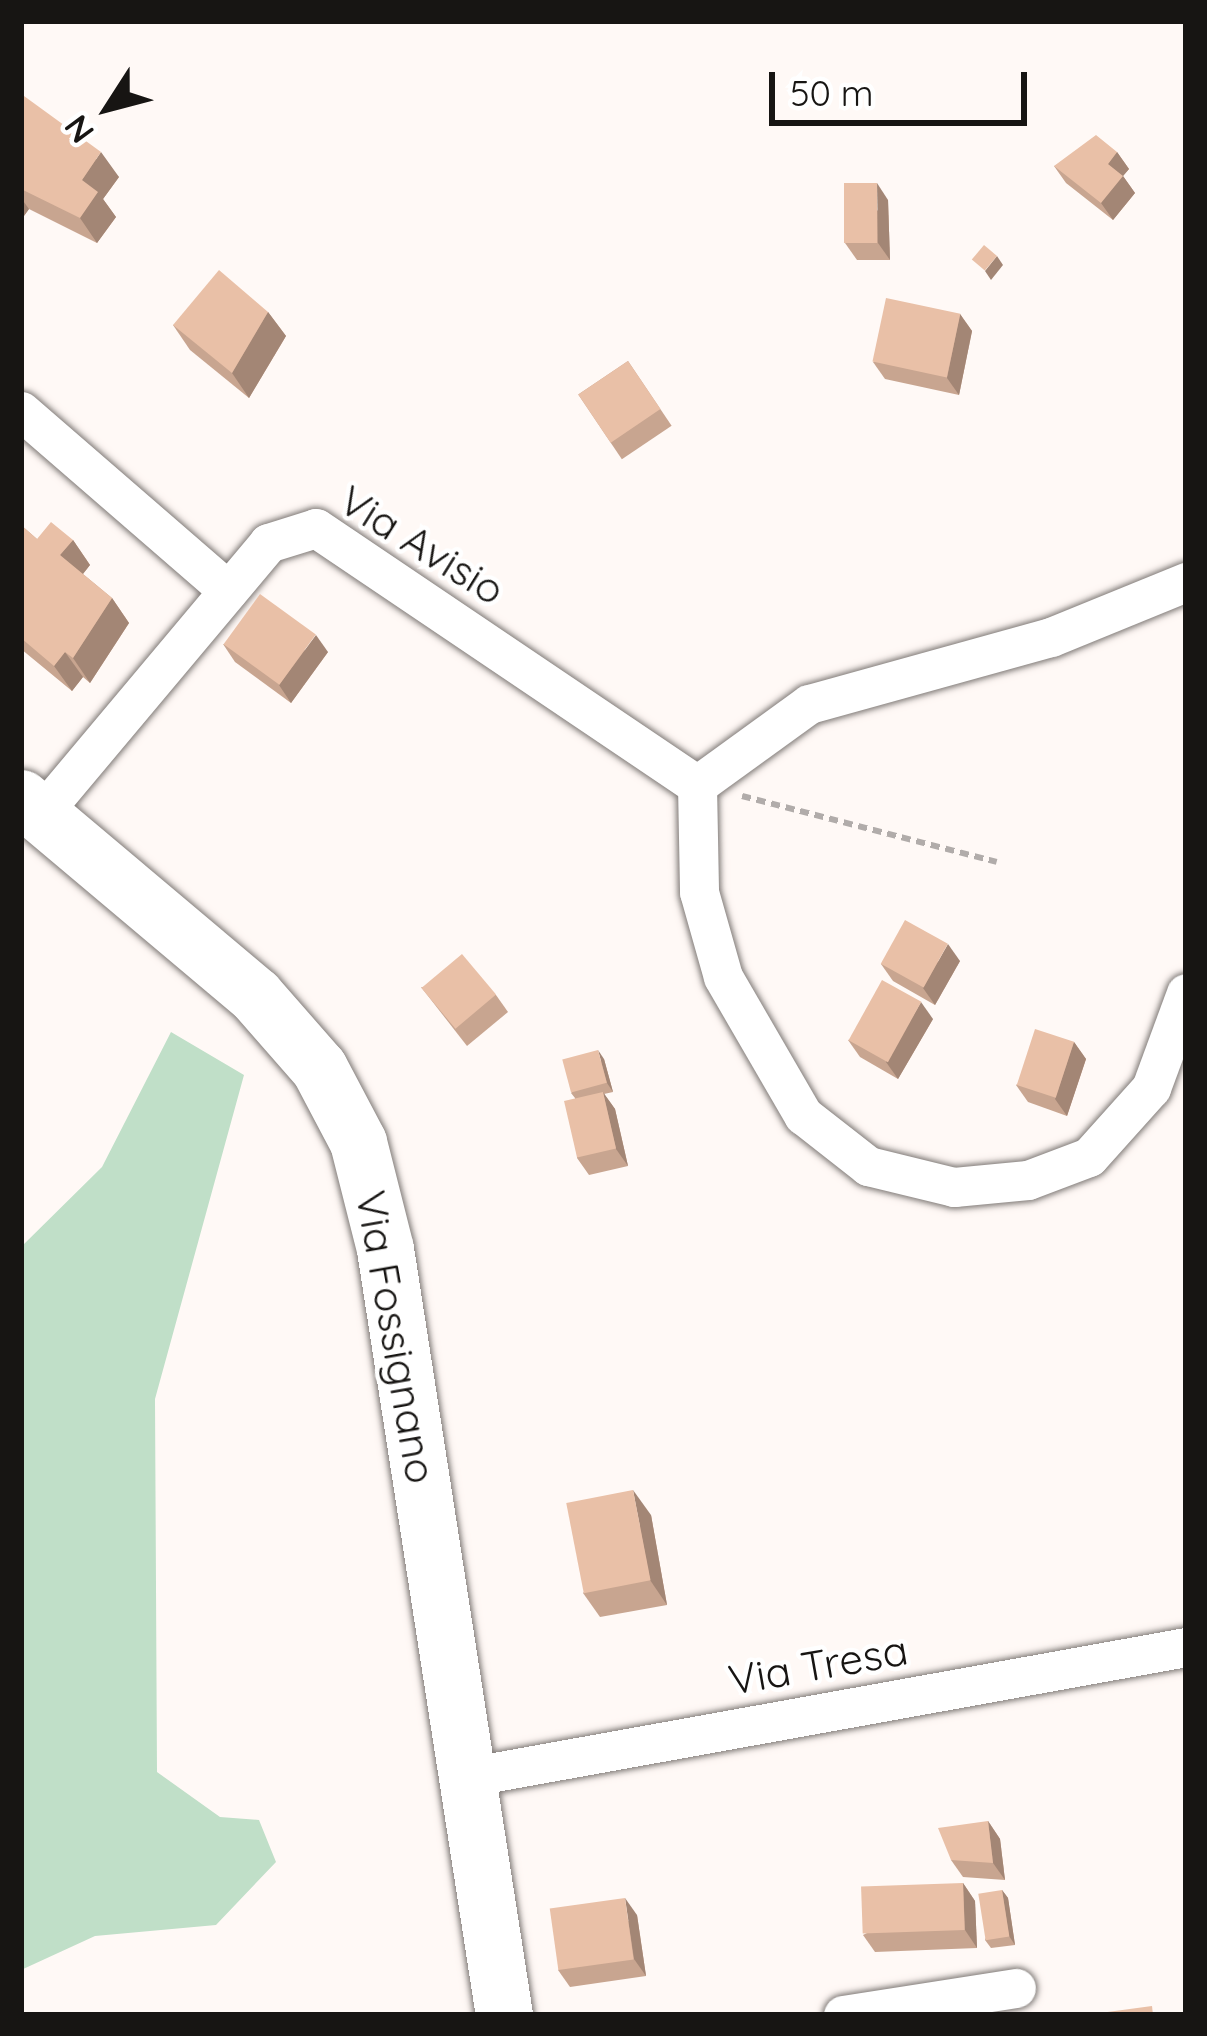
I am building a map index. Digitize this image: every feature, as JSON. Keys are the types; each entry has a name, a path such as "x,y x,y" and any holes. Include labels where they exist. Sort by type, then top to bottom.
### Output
{"street":[{"path":"21,412 229,590"},
{"name":"Via Avisio","path":"31,806 275,536 316,529 698,784"},
{"path":"1186,582 1051,637 809,704 698,784 699,892 723,977 803,1115 868,1166 954,1187 1028,1180 1089,1157 1151,1088 1186,993"},
{"name":"Via Fossignano","path":"31,806 241,981 345,1110 380,1225 504,2015"},
{"name":"Via Tresa","path":"467,1778 1186,1647"},
{"path":"843,2015 1016,1988"}],"path":[{"path":"698,784 997,862"}],"green space":[{"path":"171,1032 244,1075 155,1399 157,1772 220,1817 259,1820 276,1862 216,1925 95,1936 21,1970 21,1247 102,1167"}],"building":[{"path":"24,96 101,152 82,180 98,192 80,218 21,189"},
{"path":"1096,135 1117,152 1108,164 1123,176 1101,203 1054,166"},
{"path":"844,183 877,183 877,243 844,243"},
{"path":"984,245 997,256 985,270 972,260"},
{"path":"219,270 268,312 232,373 173,325"},
{"path":"886,298 960,314 947,377 872,362"},
{"path":"628,361 660,409 611,443 578,395"},
{"path":"51,522 73,540 60,555 112,598 73,658 65,652 54,666 21,638 21,525 37,539"},
{"path":"260,594 316,635 279,685 224,644"},
{"path":"905,920 948,944 924,987 881,964"},
{"path":"462,954 496,995 455,1029 421,988"},
{"path":"882,980 921,1002 888,1062 849,1040"},
{"path":"1035,1029 1074,1042 1056,1098 1017,1085"},
{"path":"598,1050 607,1083 571,1092 562,1060"},
{"path":"603,1092 616,1149 577,1158 564,1101"},
{"path":"633,1490 651,1580 584,1593 566,1503"},
{"path":"988,1821 993,1863 951,1860 938,1828"},
{"path":"963,1883 965,1930 863,1934 861,1887"},
{"path":"1002,1890 1009,1936 986,1940 978,1894"},
{"path":"625,1898 634,1959 558,1970 550,1909"},
{"path":"1152,2006 1153,2015 1100,2015 1100,2013"}]}
